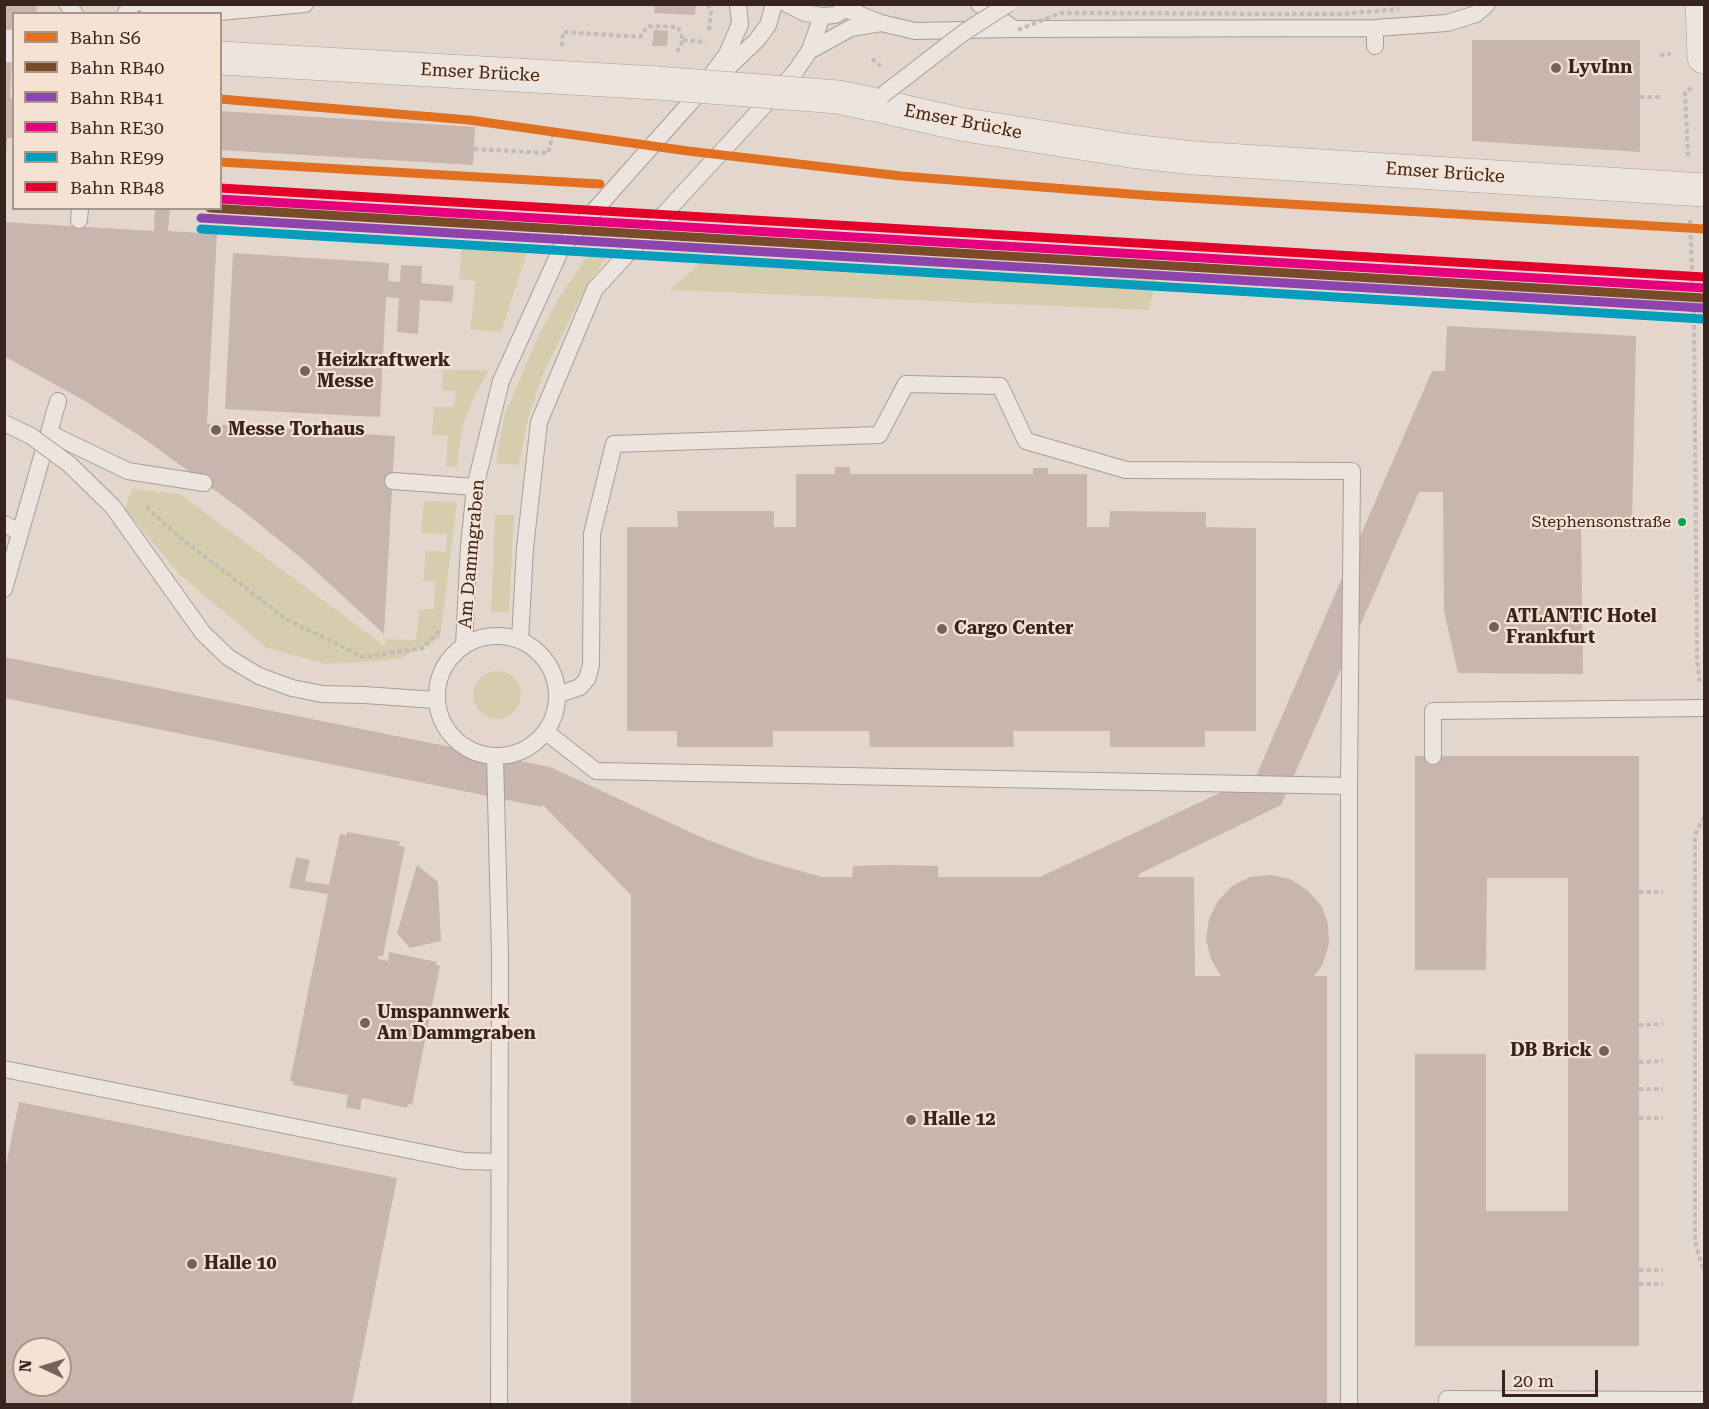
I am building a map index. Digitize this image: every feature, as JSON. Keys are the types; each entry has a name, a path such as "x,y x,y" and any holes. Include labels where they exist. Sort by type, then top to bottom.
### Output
{"street":[{"path":"1700,72 1702,4"},
{"name":"Emser Brücke","path":"222,58 692,84 838,97 960,124 1131,151 1697,204"}],"lane":[{"path":"144,4 196,12"},
{"path":"222,13 305,4"},
{"name":"Am Dammgraben","path":"464,645 469,546 475,487 501,381 562,246 697,95 728,54 740,24 738,4"},
{"path":"697,95 734,64 757,40 768,25 774,4"},
{"path":"787,4 805,14 822,16 851,7 881,23 915,30 1375,28 1447,23 1476,14 1487,4"},
{"path":"979,4 1015,30"},
{"path":"871,104 963,33 1008,4"},
{"path":"520,640 525,548 539,422 595,289 795,72 810,50 822,16"},
{"path":"810,50 851,28 881,23"},
{"path":"1375,28 1375,46"},
{"path":"557,695 580,687 587,679 591,665 592,534 614,444 879,435 906,384 1000,386 1026,441 1126,470 1352,471 1349,786 1349,1404"},
{"path":"4,589 58,401"},
{"path":"4,423 31,436 69,465 113,507 203,633 230,658 259,676 292,688 322,694 436,700"},
{"path":"49,434 128,471 204,483"},
{"path":"393,481 475,487"},
{"path":"4,524 20,532"},
{"path":"501,636 520,640 535,649 547,662 554,678 557,695 554,714 546,732 532,746 514,754 495,757 477,754 461,746 449,733 440,717 436,700 437,683 452,655 464,645 482,637 501,636"},
{"path":"1433,756 1433,711 1704,708"},
{"path":"546,732 596,771 1349,786"},
{"path":"495,757 500,956 499,1404"},
{"path":"4,1069 464,1161 499,1162"},
{"path":"1447,1404 1447,1399 1704,1400"}],"path":[{"path":"700,51 706,42 711,11 708,4"},
{"path":"1015,30 1060,13 1342,14 1399,9"},
{"path":"561,53 563,32 640,38 648,26 678,27 683,40 706,42"},
{"path":"872,59 880,64"},
{"path":"1688,161 1685,92 1700,72"},
{"path":"1640,97 1660,97"},
{"path":"474,149 548,153 553,134 631,145"},
{"path":"1697,204 1694,321 1697,658 1704,708"},
{"path":"140,501 182,539 286,619 363,657 423,648 441,629"},
{"path":"1704,818 1695,835 1695,1242 1704,1272"},
{"path":"1639,892 1663,892"},
{"path":"1639,1025 1663,1024"},
{"path":"1639,1062 1663,1061"},
{"path":"1639,1089 1663,1089"},
{"path":"1639,1118 1663,1118"},
{"path":"1639,1270 1663,1270"},
{"path":"1639,1284 1663,1284"}],"shaded area":[{"path":"462,245 527,252 501,332 470,330 476,281 459,279"},
{"path":"587,256 608,256 587,285 543,374 527,422 519,465 496,463 504,416 537,339 558,299"},
{"path":"707,257 812,263 813,266 1156,280 1149,310 670,290"},
{"path":"443,370 489,370 472,401 462,429 457,467 446,466 448,436 432,435 434,407 454,407 456,391 442,391"},
{"path":"132,489 180,494 385,646 386,639 416,640 419,610 434,609 435,582 423,581 426,550 446,552 447,534 421,533 424,501 457,502 440,638 401,658 366,662 326,664 267,648 181,576 125,509"},
{"path":"495,515 514,515 509,613 491,612"},
{"path":"492,671 502,671 514,678 521,690 521,700 514,712 502,719 492,719 477,708 473,700 473,690 484,675"}],"building":[{"path":"4,4 36,4 37,12 12,12 10,98 12,98 12,138 7,138 6,156"},
{"path":"655,4 696,4 695,15 654,13"},
{"path":"654,30 668,31 667,46 652,46"},
{"name":"LyvInn","path":"1472,40 1640,40 1640,152 1472,141"},
{"path":"222,111 475,127 473,165 222,150"},
{"name":"Messe Torhaus","path":"155,210 170,210 168,231 217,234 207,424 395,436 384,634 306,562 242,510 143,438 85,401 4,356 4,222 154,231"},
{"name":"Heizkraftwerk Messe","path":"233,253 389,263 388,281 400,282 401,265 422,266 421,283 454,286 452,302 420,300 418,334 397,332 399,298 386,297 380,417 225,409"},
{"name":"Halle 12","path":"1447,326 1636,336 1632,525 1581,524 1583,674 1458,673 1444,611 1443,492 1419,492 1281,805 1139,874 1138,877 1194,877 1195,976 1221,976 1211,959 1206,939 1209,919 1218,901 1232,886 1250,877 1270,875 1290,879 1307,890 1321,905 1328,924 1329,944 1323,964 1314,976 1327,976 1327,1404 631,1404 631,895 543,805 542,807 4,698 4,657 550,767 703,838 758,859 822,877 852,877 853,866 892,865 938,866 938,877 1040,877 1256,776 1432,371 1445,371"},
{"name":"Cargo Center","path":"835,467 850,467 850,474 1033,474 1033,468 1048,468 1048,474 1087,474 1087,527 1109,527 1110,511 1206,512 1206,527 1256,528 1256,731 1205,731 1205,747 1110,747 1110,731 1013,731 1014,747 870,747 869,731 773,731 773,747 677,747 677,731 627,731 627,527 678,527 677,511 774,511 774,527 796,527 796,474 835,474"},
{"name":"DB Brick","path":"1415,756 1639,756 1639,1346 1415,1346 1415,1054 1486,1054 1486,1211 1568,1211 1568,878 1487,878 1486,970 1415,970"},
{"name":"Umspannwerk Am Dammgraben","path":"347,832 397,841 400,842 399,846 405,847 383,956 378,956 378,959 388,961 389,952 437,962 436,965 440,966 412,1105 408,1104 407,1108 362,1098 360,1110 346,1107 348,1095 293,1085 294,1082 290,1081 328,894 289,888 296,857 310,860 305,881 329,885 340,834 347,835"},
{"name":"Umspannwerk Am Dammgraben","path":"417,865 438,882 441,941 410,948 397,933"},
{"name":"Halle 10","path":"19,1102 397,1178 352,1404 4,1404 4,1175"}],"rail line":[{"name":"S6","path":"222,99 469,120 688,151 901,176 1155,196 1704,229"},
{"name":"S6","path":"222,162 600,184"},
{"name":"RB48","path":"222,188 1704,277"},
{"name":"RE30","path":"222,199 1704,288"},
{"name":"RB40","path":"222,209 1704,298"},
{"name":"RB41","path":"201,218 1703,308"},
{"name":"RE99","path":"201,229 1703,319"}],"place":[{"name":"LyvInn","path":"1556,68"},
{"name":"Heizkraftwerk Messe","path":"305,371"},
{"name":"Messe Torhaus","path":"216,430"},
{"name":"Stephensonstraße","path":"1682,522"},
{"name":"ATLANTIC Hotel Frankfurt","path":"1494,627"},
{"name":"Cargo Center","path":"942,629"},
{"name":"Umspannwerk Am Dammgraben","path":"365,1023"},
{"name":"DB Brick","path":"1604,1051"},
{"name":"Halle 12","path":"911,1120"},
{"name":"Halle 10","path":"192,1264"}]}
